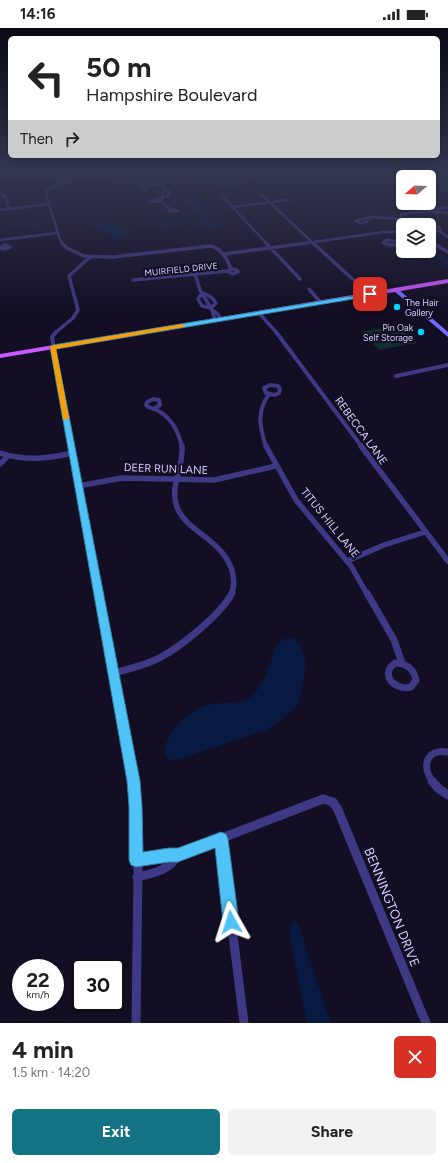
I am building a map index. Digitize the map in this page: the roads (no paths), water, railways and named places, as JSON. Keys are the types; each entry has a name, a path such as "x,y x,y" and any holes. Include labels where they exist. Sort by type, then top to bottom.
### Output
{"main road":[{"path":"0,356 448,281"}],"street":[{"path":"53,219 60,240 68,248 90,257 113,257 184,250 207,246 215,246 224,254 396,231"},
{"path":"244,219 300,279"},
{"path":"289,219 370,294"},
{"path":"436,230 448,237"},
{"path":"0,240 57,233"},
{"path":"5,240 5,245"},
{"path":"389,240 403,243 390,245 383,242 389,240"},
{"path":"436,244 448,252"},
{"path":"442,248 448,247"},
{"name":"MUIRFIELD DRIVE","path":"133,280 229,270 224,254"},
{"path":"90,257 69,276 78,310 76,315 56,331 52,337 133,781 136,806 137,877 136,1023"},
{"path":"195,274 202,294 211,309 212,314 218,320"},
{"path":"309,289 321,303"},
{"path":"396,290 448,335"},
{"path":"202,294 208,294 214,299 216,303 211,309"},
{"path":"202,294 199,296 198,302 202,306 217,313 218,320"},
{"name":"REBECCA LANE","path":"259,313 275,330 448,562"},
{"path":"396,376 448,365"},
{"name":"TITUS HILL LANE","path":"269,394 260,412 260,430 263,442 296,500 347,561 387,627 399,652 402,663"},
{"path":"114,674 148,663 168,652 220,610 231,597 234,578 225,557 214,543 202,532 187,522 177,509 174,497 182,450 180,441 171,420 155,408"},
{"path":"0,453 23,459 37,460 72,453"},
{"path":"0,464 8,456"},
{"name":"DEER RUN LANE","path":"78,486 118,478 214,480 276,466"},
{"path":"347,561 384,545 425,532"},
{"path":"448,752 440,750 435,751 429,756 426,765 427,774 435,785 448,796"},
{"name":"BENNINGTON DRIVE","path":"221,839 323,799 333,802 341,817 426,1023"},
{"path":"136,860 178,855 221,839 244,1023"},
{"path":"137,877 166,870 175,862 178,855"}],"water":[{"path":"199,219 205,219 204,221 217,223 221,228 214,229 191,223 172,227 160,224 152,225 163,221 199,221"},
{"path":"97,223 121,226 127,234 124,237 115,240 109,238 112,235 110,233 99,232 95,225"},
{"path":"436,254 448,261 448,267 434,258 436,258"},
{"path":"400,258 417,258 410,259"},
{"path":"290,637 295,639 301,646 305,659 305,675 299,702 291,712 269,729 180,759 170,760 165,757 167,741 171,733 184,718 192,712 207,705 242,701 252,696 257,691 264,679 276,646 280,641"},
{"path":"293,921 298,923 331,1023 307,1023 290,939 290,928"}],"waterway":[{"path":"59,222 83,219"},
{"path":"88,219 96,223"},
{"path":"0,229 49,223"},
{"path":"125,230 152,225"}],"place":[{"name":"The Hair Gallery","path":"397,307"},
{"name":"Pin Oak Self Storage","path":"421,332"}]}
